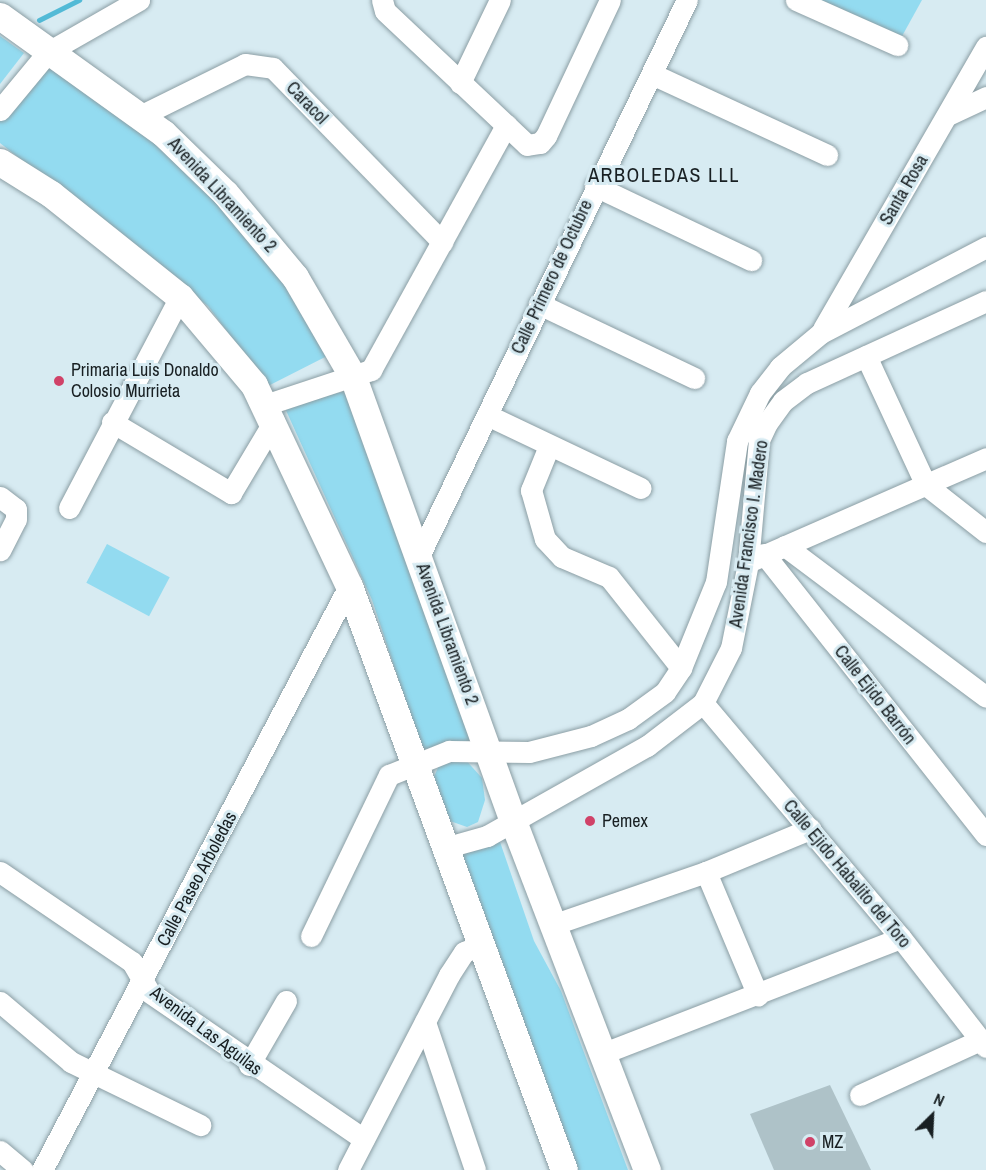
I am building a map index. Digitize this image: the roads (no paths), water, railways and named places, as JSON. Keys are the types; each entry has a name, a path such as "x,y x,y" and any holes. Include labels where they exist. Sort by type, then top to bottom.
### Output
{"main road":[{"name":"Avenida Libramiento 2","path":"0,16 140,116 184,153 262,234 295,277 353,377 513,821 555,924 647,1170"},
{"path":"3,165 51,194 180,297 254,385 270,413 349,586 414,768 481,945 557,1168"}],"street":[{"path":"0,110 48,52 139,0"},
{"path":"382,0 385,11 523,141 540,143 546,136 610,0"},
{"path":"460,83 500,0"},
{"name":"Calle Primero de Octubre","path":"419,556 595,186 687,0"},
{"path":"796,0 897,45"},
{"name":"Santa Rosa","path":"821,333 950,114 986,47"},
{"name":"Caracol","path":"140,116 245,64 273,68 442,242"},
{"path":"652,74 827,156"},
{"path":"950,114 986,97"},
{"path":"112,422 231,493 270,413 371,370 506,125"},
{"path":"595,186 751,260"},
{"name":"Avenida Francisco I. Madero","path":"491,755 561,745 628,719 665,692 681,668 716,582 737,441 746,416 780,367 821,333 986,247"},
{"path":"69,508 112,422 180,297"},
{"name":"Avenida Francisco I. Madero","path":"513,821 647,746 703,703 731,648 756,558 759,441 767,423 783,401 807,383 986,301"},
{"path":"539,304 694,378"},
{"path":"866,356 926,485 986,532"},
{"path":"487,415 641,488"},
{"path":"549,446 531,490 545,539 562,557 609,577 681,668"},
{"path":"716,582 756,558 986,458"},
{"path":"0,550 16,519 5,500"},
{"path":"785,546 986,697"},
{"name":"Calle Ejido Barrón","path":"756,558 986,835"},
{"name":"Calle Paseo Arboledas","path":"42,1170 96,1074 142,980 349,586"},
{"name":"Calle Ejido Habalito del Toro","path":"703,703 902,938 983,1044"},
{"path":"311,936 389,775 414,768 450,751 491,755"},
{"path":"444,848 487,836 513,821"},
{"path":"555,924 706,872 810,829"},
{"name":"Avenida Las Aguilas","path":"0,872 132,962 149,992 249,1065 364,1139"},
{"path":"706,872 758,996"},
{"path":"604,1053 758,996 902,938"},
{"path":"348,1170 425,1022 465,952 481,945"},
{"path":"249,1065 286,1000"},
{"path":"0,1002 71,1062 200,1125"},
{"path":"425,1022 475,1170"},
{"path":"860,1095 983,1044"},
{"path":"0,1151 23,1170"}],"waterway":[{"path":"39,20 79,0"}],"place":[{"name":"Primaria Luis Donaldo Colosio Murrieta","path":"59,381"},
{"name":"Pemex","path":"590,821"},
{"name":"MZ","path":"810,1142"}],"district":[{"name":"ARBOLEDAS LLL","path":"664,174"}]}
